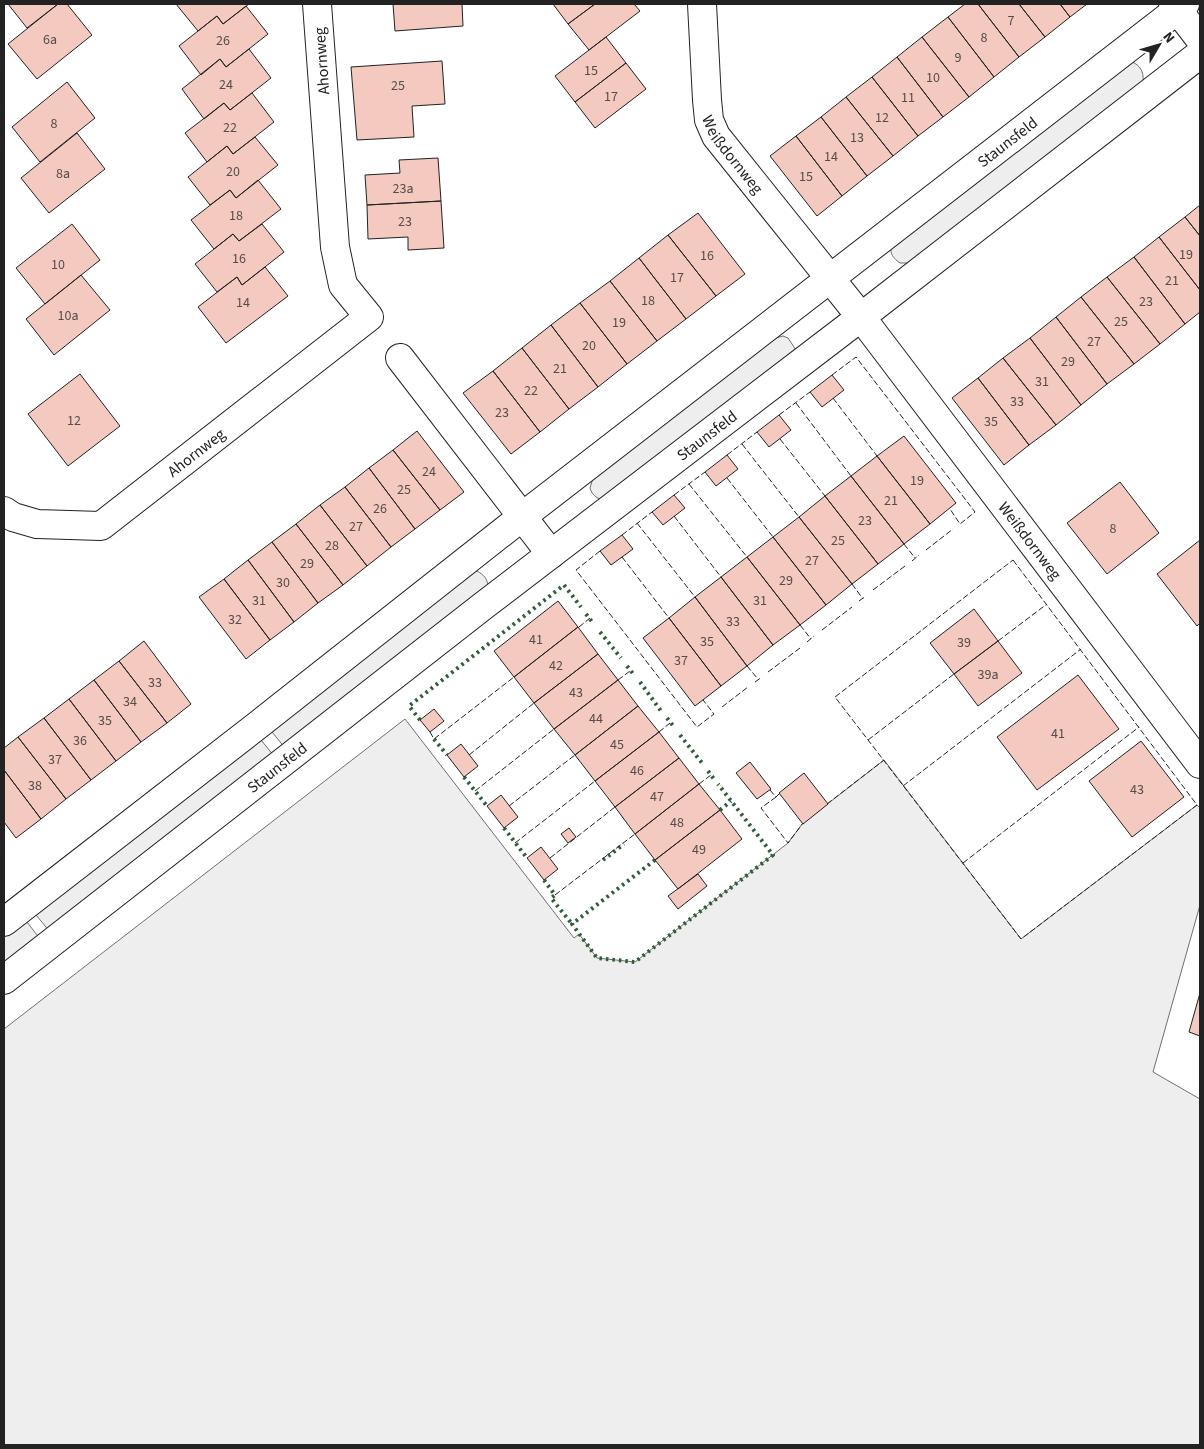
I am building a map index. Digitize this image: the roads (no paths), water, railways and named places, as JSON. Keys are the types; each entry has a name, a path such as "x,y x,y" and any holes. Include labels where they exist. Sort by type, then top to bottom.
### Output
{"street":[{"name":"Ahornweg","path":"4,511 13,517 37,524 100,526 374,324 343,284 338,268 317,4"},
{"name":"Weißdornweg","path":"702,4 709,120 716,136 830,278"},
{"name":"Staunsfeld","path":"4,922 1179,6"},
{"path":"1179,6 1200,39"},
{"name":"Staunsfeld","path":"4,980 551,554 861,318 1200,54"},
{"path":"830,278 861,318"},
{"name":"Weißdornweg","path":"861,318 1200,764"},
{"path":"400,358 551,554"}]}
